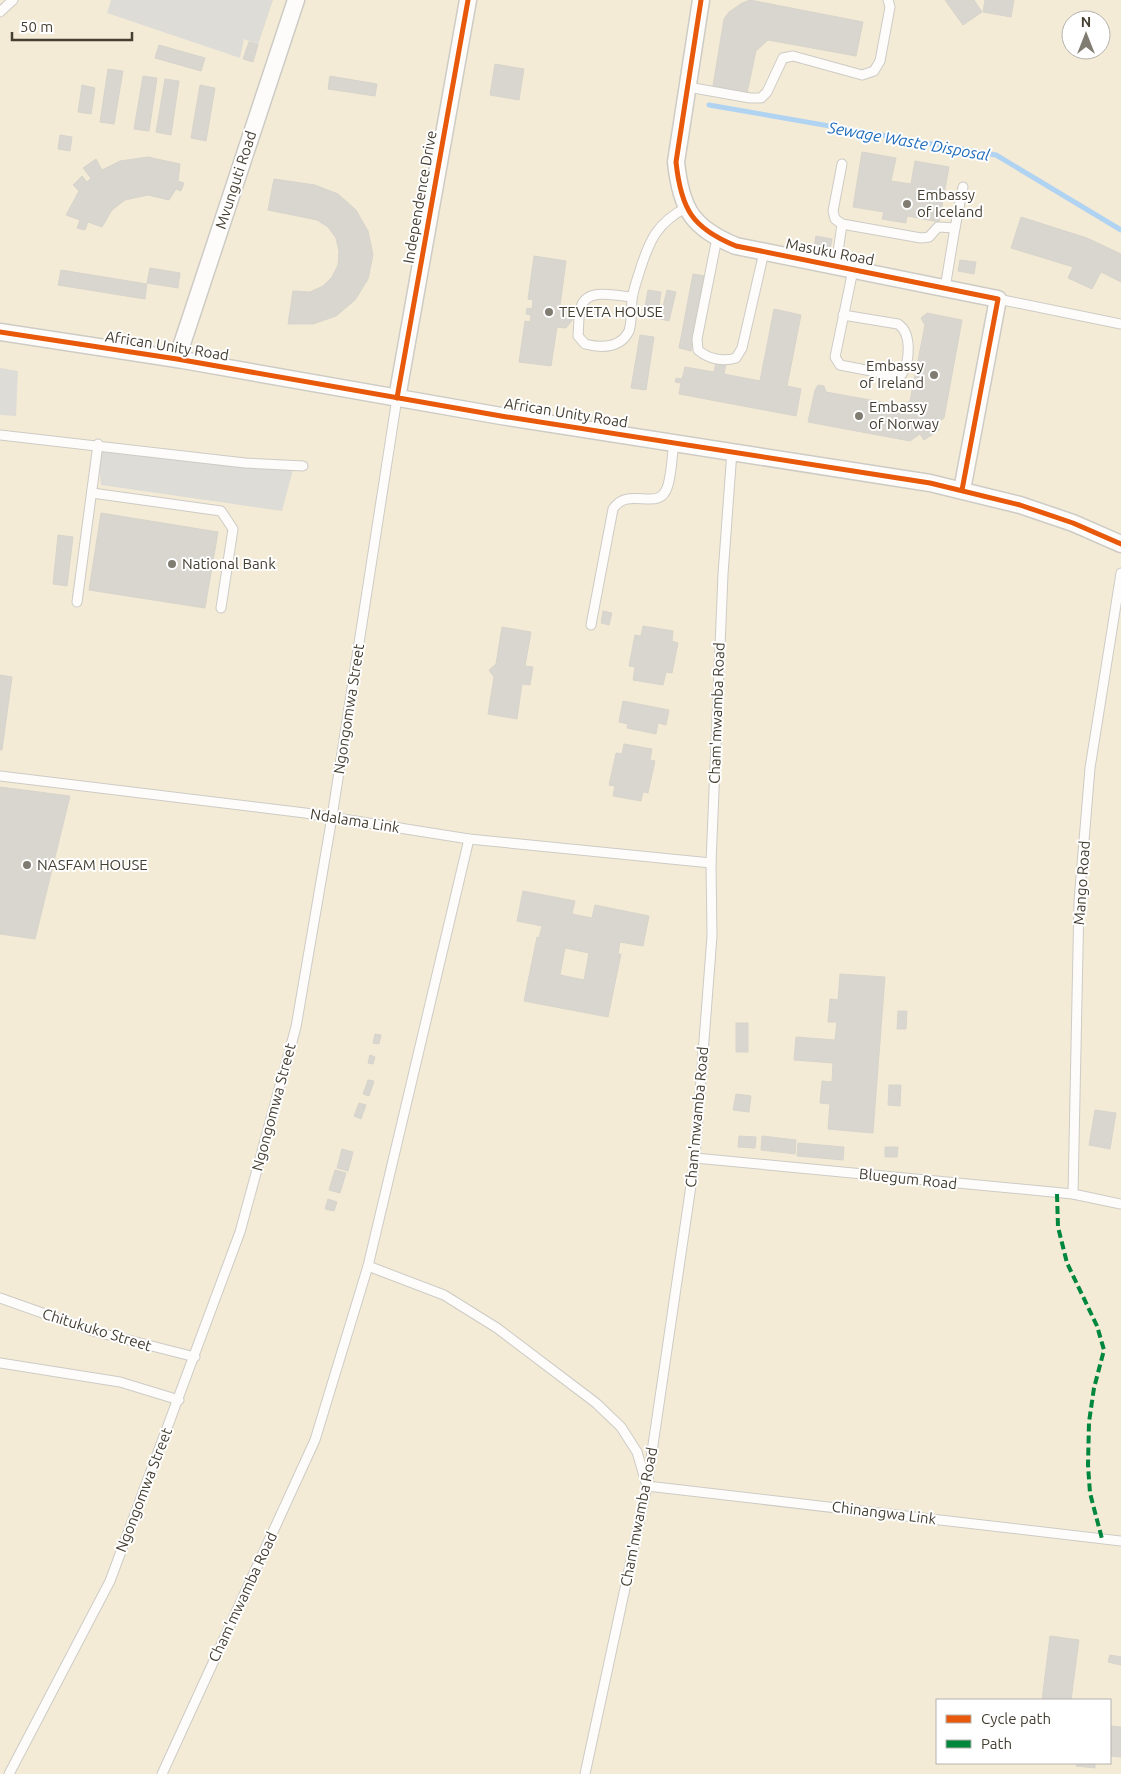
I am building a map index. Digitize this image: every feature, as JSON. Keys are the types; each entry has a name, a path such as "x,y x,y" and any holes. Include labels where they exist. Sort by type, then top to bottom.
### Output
{"street":[{"name":"Mvunguti Road","path":"177,359 296,0"},
{"name":"Independence Drive","path":"397,398 468,0"},
{"name":"Masuku Road","path":"701,0 676,162 679,188 687,207 701,228 717,238 736,246 998,298"},
{"path":"962,490 998,298"},
{"name":"African Unity Road","path":"0,332 177,359 397,398 674,441 962,490 1020,504 1073,523 1121,544"}],"lane":[{"path":"0,12 12,0"},
{"path":"688,87 750,98 761,98 767,92 783,58 793,56 862,75 874,71 880,61 890,7 888,0"},
{"path":"842,164 833,211 835,219 842,224 921,238 929,237 938,227 955,228"},
{"path":"945,288 963,187"},
{"path":"632,297 598,294 588,298 581,306 578,336 585,344 608,347 622,340 629,330 632,297 647,249 656,231 670,216 687,207"},
{"path":"836,266 842,224"},
{"path":"717,238 697,339 698,350 705,356 727,361 736,358 742,348 764,252"},
{"path":"843,315 898,324 905,328 908,338 906,368 902,374 892,375 840,366 835,357 843,315 854,270"},
{"path":"998,298 1121,324"},
{"name":"Ngongomwa Street","path":"9,1774 110,1580 195,1358 240,1232 296,1027 332,817 397,398"},
{"path":"0,434 98,444 245,463 303,466"},
{"path":"591,625 613,509 618,501 625,498 656,499 663,494 668,486 674,441"},
{"path":"77,602 98,444"},
{"name":"Cham'mwamba Road","path":"585,1774 647,1486 695,1158 712,936 711,863 722,574 732,451"},
{"path":"92,492 221,512 233,528 221,608"},
{"name":"Mango Road","path":"1073,1194 1079,901 1090,768 1121,573"},
{"name":"Ndalama Link","path":"0,776 332,817 469,839 711,863"},
{"name":"Cham'mwamba Road","path":"162,1774 315,1440 368,1266 469,839"},
{"name":"Bluegum Road","path":"695,1158 1073,1194 1121,1204"},
{"path":"368,1266 444,1295 497,1328 596,1403 621,1427 638,1452 647,1486"},
{"name":"Chitukuko Street","path":"0,1298 92,1331 195,1358"},
{"path":"0,1363 120,1382 179,1400"},
{"name":"Chinangwa Link","path":"647,1486 1121,1541"}],"shaded area":[{"path":"0,0 1121,0 1121,1774 0,1774"},
{"path":"111,0 273,0 258,45 244,39 240,58 107,13"},
{"path":"0,368 18,371 16,416 0,415"},
{"path":"97,450 293,470 282,511 101,485"}],"building":[{"path":"750,0 863,22 856,56 768,40 756,51 747,93 713,86 724,19 729,12"},
{"path":"945,0 974,0 982,12 963,25"},
{"path":"985,0 1014,0 1011,17 983,12"},
{"path":"249,42 258,45 253,62 243,59"},
{"path":"159,45 205,58 201,71 155,58"},
{"path":"495,64 524,69 519,100 490,95"},
{"path":"108,69 123,71 114,124 100,122"},
{"path":"143,76 157,78 149,131 134,129"},
{"path":"330,76 377,84 375,96 328,89"},
{"path":"165,79 179,81 171,135 156,132"},
{"path":"82,85 95,88 91,114 78,112"},
{"path":"200,85 215,88 206,141 191,138"},
{"path":"60,135 72,137 70,151 58,149"},
{"path":"862,152 896,158 891,181 911,184 915,161 949,167 939,222 907,216 906,223 882,219 884,212 853,207"},
{"path":"148,157 180,164 178,181 184,183 181,191 176,189 169,200 148,195 125,200 112,210 102,227 88,222 85,230 77,228 80,220 66,215 79,191 73,185 82,176 87,182 91,178 83,168 96,159 102,170 120,161"},
{"path":"274,179 315,185 338,194 356,210 368,231 373,255 368,279 355,300 336,316 313,324 288,324 293,291 310,292 323,286 332,277 338,265 339,251 336,238 328,227 317,220 268,210"},
{"path":"1021,217 1087,238 1121,254 1121,282 1101,272 1092,289 1068,278 1073,267 1011,248"},
{"path":"816,236 832,239 830,250 814,247"},
{"name":"TEVETA HOUSE","path":"534,256 566,261 560,306 569,308 573,319 566,328 557,327 551,366 519,362 525,321 530,322 531,315 526,314 527,308 532,309 533,300 528,299"},
{"path":"960,260 976,262 974,274 958,271"},
{"path":"150,268 180,273 178,288 147,283"},
{"path":"61,270 147,284 145,299 58,285"},
{"path":"693,274 705,276 691,351 679,348"},
{"path":"648,290 661,292 657,319 643,317"},
{"path":"667,290 676,292 669,321 660,319"},
{"path":"774,309 801,315 787,386 801,389 796,416 679,394 681,383 675,382 676,378 682,379 685,367 714,372 716,362 726,364 724,374 760,381"},
{"path":"927,313 962,320 944,418 935,424 939,430 924,440 920,434 910,441 808,422 815,390 818,385 824,386 826,392 903,406 910,401 925,325 921,318"},
{"path":"640,335 654,337 646,390 631,388"},
{"path":"101,513 218,532 205,608 89,590"},
{"path":"58,535 73,537 67,586 53,584"},
{"path":"603,611 612,613 609,625 601,623"},
{"path":"643,626 673,631 672,641 678,643 672,673 666,672 663,685 633,680 635,667 629,666 635,635 641,636"},
{"path":"502,627 531,632 525,666 533,667 530,685 522,684 517,719 488,714 494,677 489,670 496,664"},
{"path":"0,675 12,677 2,750 0,750"},
{"path":"623,701 669,710 666,725 658,723 656,734 627,728 628,724 619,722"},
{"path":"624,744 652,749 650,760 655,761 648,793 643,792 641,801 613,796 615,786 609,785 616,753 622,754"},
{"name":"NASFAM HOUSE","path":"0,787 70,796 35,939 0,934"},
{"path":"523,891 575,901 572,914 592,918 595,905 649,916 643,946 620,942 618,954 621,954 608,1017 524,1001 537,937 539,938 542,926 517,921","holes":["565,948 589,953 584,980 560,975"]},
{"path":"840,974 885,977 873,1133 828,1129 830,1104 820,1103 822,1081 832,1082 833,1063 794,1060 796,1037 835,1040 837,1022 828,1022 830,999 838,1000"},
{"path":"898,1011 907,1011 906,1029 897,1029"},
{"path":"736,1023 748,1023 748,1052 736,1052"},
{"path":"375,1034 381,1035 379,1044 373,1043"},
{"path":"370,1055 375,1057 373,1064 368,1063"},
{"path":"368,1080 374,1081 369,1096 363,1094"},
{"path":"889,1085 901,1085 900,1106 888,1105"},
{"path":"736,1094 751,1096 749,1112 733,1110"},
{"path":"359,1103 366,1105 361,1119 354,1116"},
{"path":"1095,1110 1116,1113 1110,1149 1089,1145"},
{"path":"739,1136 756,1137 755,1148 738,1147"},
{"path":"762,1136 796,1140 795,1154 761,1150"},
{"path":"798,1143 844,1147 843,1160 797,1156"},
{"path":"885,1147 898,1147 897,1157 885,1157"},
{"path":"342,1149 353,1152 348,1171 337,1168"},
{"path":"335,1170 346,1173 340,1193 329,1190"},
{"path":"328,1199 337,1202 334,1211 325,1209"},
{"path":"1050,1636 1079,1640 1071,1699 1042,1699"},
{"path":"1110,1655 1121,1657 1121,1665 1108,1662"},
{"path":"1111,1726 1121,1727 1121,1757 1111,1756"},
{"path":"1077,1764 1095,1764 1095,1768 1076,1766"}],"waterway":[{"name":"Sewage Waste Disposal","path":"709,105 996,155 1121,230"}],"marked path":[{"path":"1057,1194 1058,1227 1067,1263 1097,1326 1104,1350 1094,1388 1089,1422 1088,1465 1090,1493 1102,1539"}],"cycle path":[{"path":"397,398 468,0"},
{"path":"701,0 676,162 681,192 691,215 699,224 709,232 736,246 998,299 962,490"},
{"path":"0,332 177,359 501,416 930,483 1020,505 1073,523 1121,544"}],"place":[{"name":"Embassy of Iceland","path":"907,204"},
{"name":"TEVETA HOUSE","path":"549,312"},
{"name":"Embassy of Ireland","path":"934,375"},
{"name":"Embassy of Norway","path":"859,416"},
{"name":"National Bank","path":"172,564"},
{"name":"NASFAM HOUSE","path":"27,865"}]}
